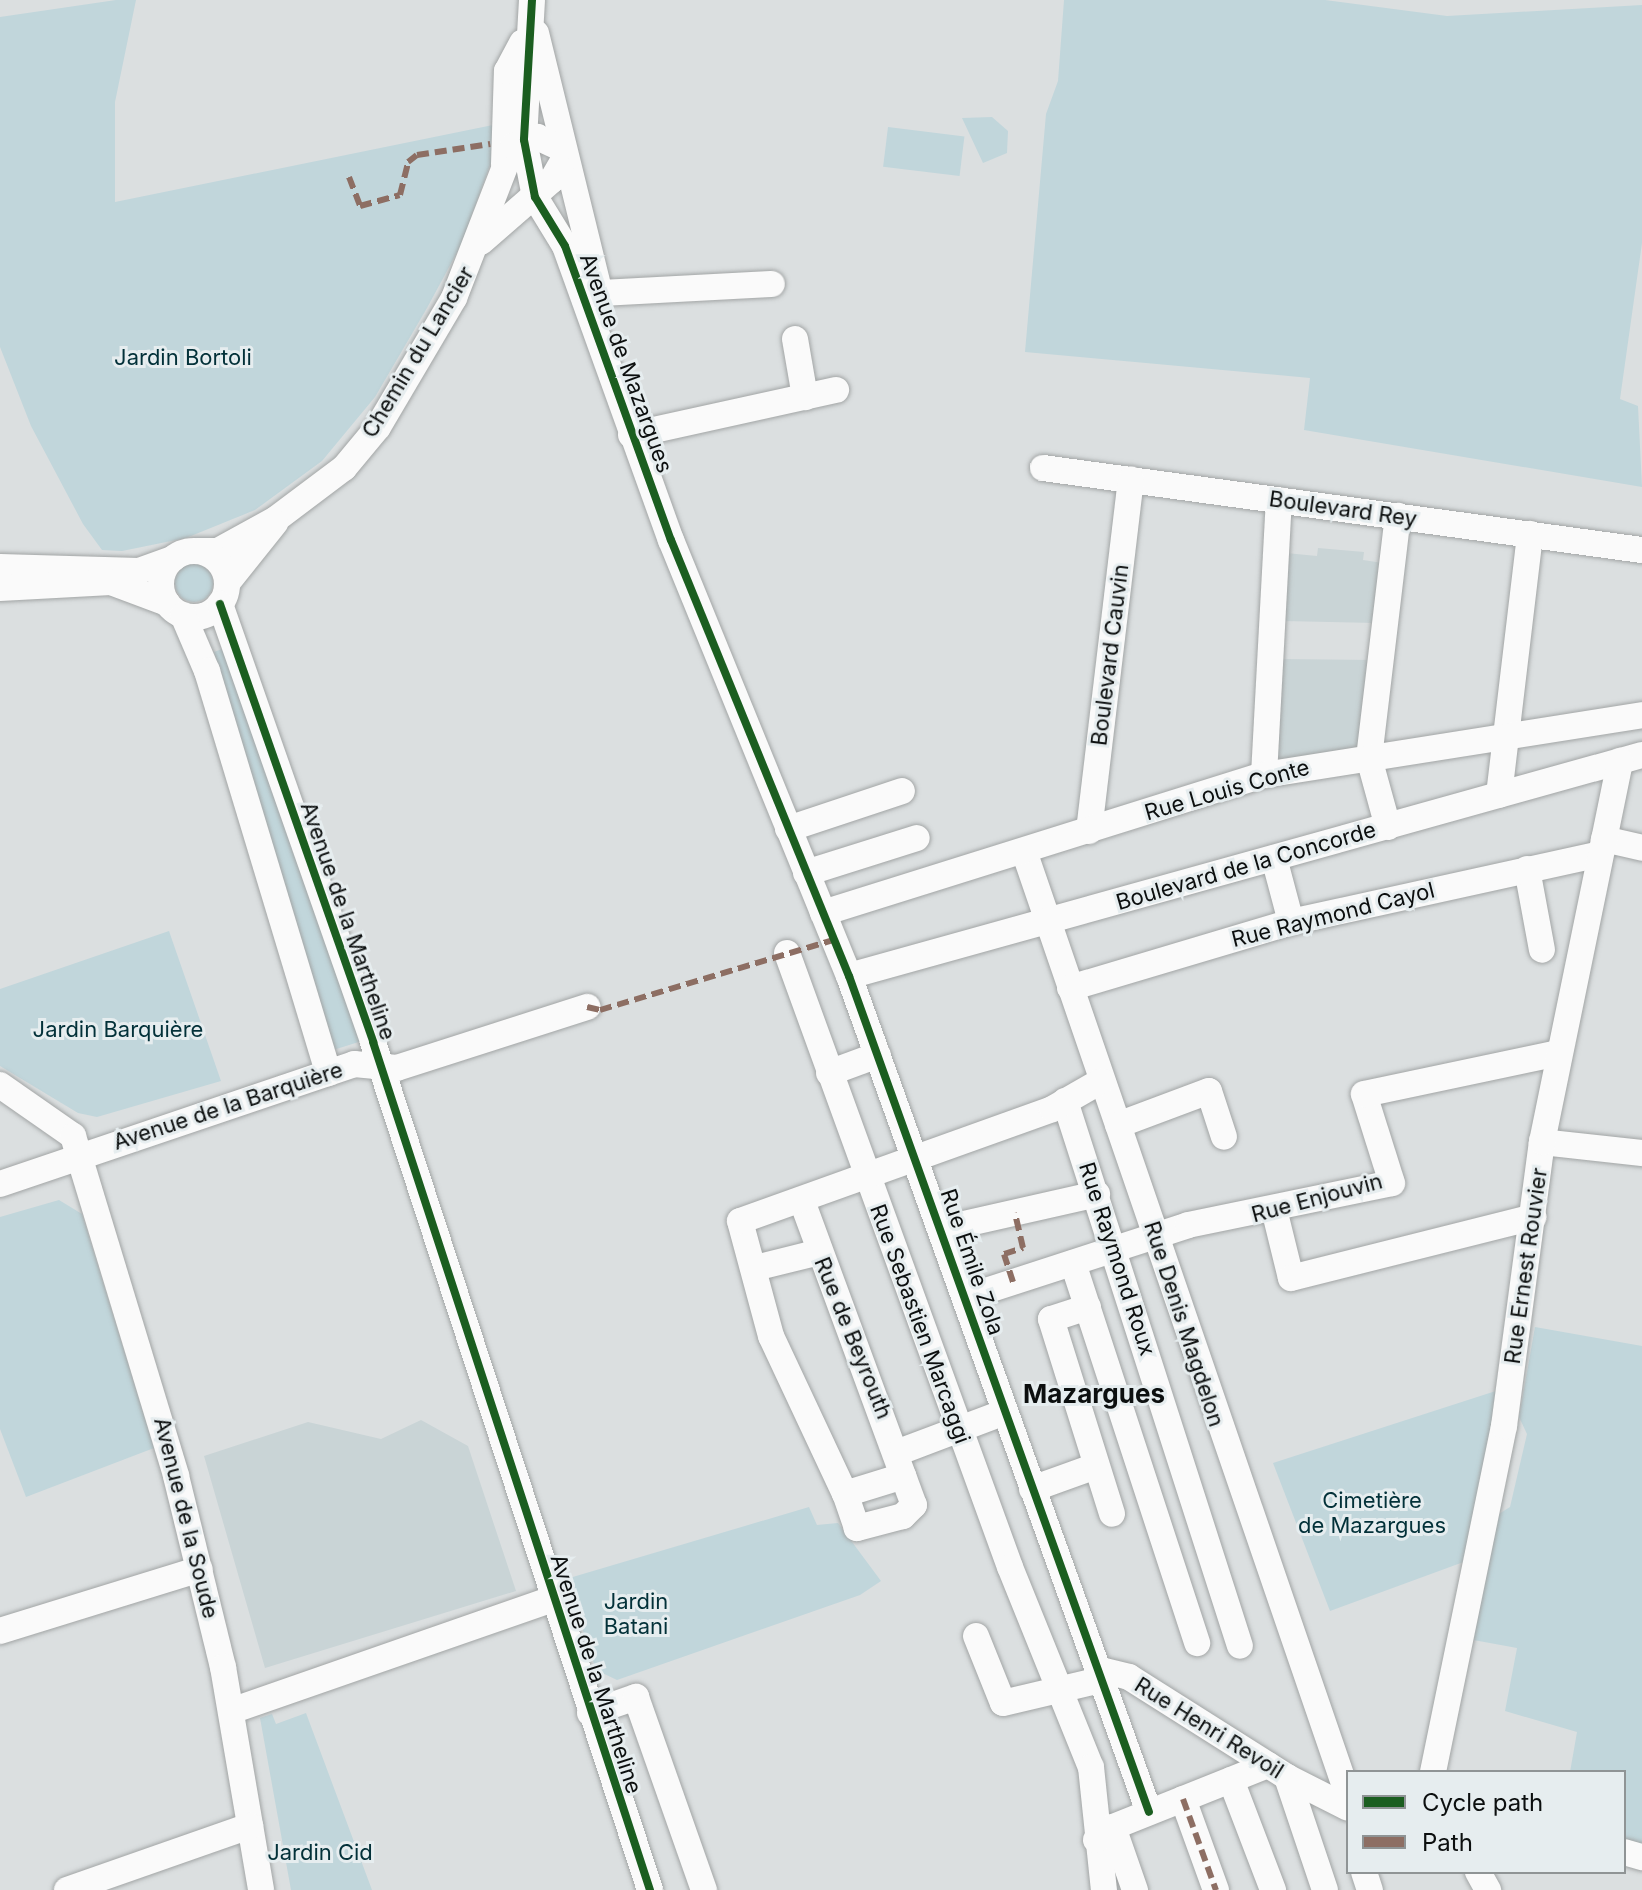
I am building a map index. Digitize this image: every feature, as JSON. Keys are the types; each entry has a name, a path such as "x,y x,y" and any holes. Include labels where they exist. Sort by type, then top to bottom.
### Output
{"street":[{"name":"Avenue de Mazargues","path":"530,16 524,140 535,197 565,246 631,435 746,730"},
{"name":"Avenue de Mazargues","path":"530,16 600,293 602,346"},
{"path":"504,161 507,71 530,16"},
{"path":"524,140 537,137 563,154"},
{"name":"Chemin du Lancier","path":"0,567 139,571 185,554 218,551 276,519 323,488 378,427 481,242 504,161 524,140"},
{"name":"Chemin du Lancier","path":"481,242 535,197 563,154"},
{"name":"Avenue de Mazargues","path":"504,161 509,183 535,197"},
{"path":"600,293 772,284"},
{"path":"795,339 805,397"},
{"path":"631,435 836,390"},
{"name":"Boulevard Rey","path":"1043,468 1642,550"},
{"name":"Boulevard Cauvin","path":"1089,831 1131,480"},
{"path":"1264,775 1279,500"},
{"path":"1388,827 1370,754 1398,516"},
{"name":"Chemin du Lancier","path":"224,594 276,519"},
{"path":"1499,795 1530,534"},
{"path":"0,588 111,582 175,609 203,616 224,594 215,558 185,554 161,579 175,609 207,671 328,1073"},
{"name":"Avenue de la Martheline","path":"224,594 650,1890"},
{"path":"1642,702 1642,723"},
{"name":"Rue Louis Conte","path":"823,913 1264,775 1370,754 1642,715"},
{"name":"Rue Émile Zola","path":"746,730 849,976 967,1297 1032,1489 1149,1812"},
{"name":"Boulevard de la Concorde","path":"849,976 1631,758"},
{"name":"Rue Ernest Rouvier","path":"1433,1770 1504,1426 1542,1142 1559,1053 1602,846 1631,758"},
{"path":"788,829 902,791"},
{"path":"806,873 917,838"},
{"path":"1602,846 1642,848"},
{"name":"Rue Raymond Cayol","path":"1070,988 1291,922 1527,869 1602,846"},
{"name":"Rue Denis Magdelon","path":"1024,851 1153,1236 1343,1784"},
{"path":"1274,858 1291,922"},
{"path":"1527,869 1542,950"},
{"name":"Rue Sebastien Marcaggi","path":"787,953 959,1429 1091,1767 1104,1834"},
{"name":"Avenue de la Barquière","path":"0,1184 354,1064 397,1068 587,1007"},
{"name":"Rue Enjouvin","path":"967,1297 1153,1236 1392,1183 1364,1094 1559,1053"},
{"path":"829,1073 878,1055"},
{"path":"1005,1412 959,1429 845,1494 771,1336 740,1221 907,1165 914,1154 1065,1101 1101,1081"},
{"path":"0,1085 73,1136 79,1155"},
{"path":"1118,1125 1209,1091 1224,1137"},
{"name":"Rue Raymond Roux","path":"1065,1101 1240,1646"},
{"path":"1542,1142 1642,1153"},
{"name":"Avenue de la Soude","path":"79,1155 150,1380 200,1569 231,1711 261,1890"},
{"path":"942,1229 1097,1194"},
{"name":"Rue de Beyrouth","path":"802,1201 914,1505 903,1516 857,1528 845,1494"},
{"path":"1274,1209 1291,1278 1533,1217"},
{"path":"755,1268 819,1252"},
{"path":"1073,1263 1197,1643"},
{"path":"1088,1307 1051,1319 1112,1514"},
{"path":"1032,1489 1096,1466"},
{"path":"0,1631 200,1569"},
{"path":"231,1711 553,1599"},
{"path":"976,1636 1003,1703 1064,1692 1098,1674"},
{"name":"Rue Henri Revoil","path":"1098,1674 1129,1677 1277,1771 1346,1807"},
{"path":"590,1713 636,1697 704,1890"},
{"path":"1104,1834 1149,1812 1231,1780 1277,1771 1325,1890"},
{"path":"1231,1780 1273,1890"},
{"path":"1318,1795 1343,1784"},
{"path":"1183,1799 1216,1890"},
{"path":"67,1890 250,1826"},
{"path":"1104,1834 1104,1890"},
{"path":"1104,1834 1135,1890"}],"shaded area":[{"path":"1318,548 1364,552 1363,560 1383,563 1376,623 1283,621 1286,553 1317,556"},
{"path":"1282,659 1373,660 1363,752 1288,765 1278,757"},
{"path":"421,1420 468,1446 516,1591 265,1668 204,1456 308,1422 381,1439"}],"green space":[{"name":"Jardin Bortoli","path":"116,0 136,0 115,102 115,202 493,125 495,151 461,245 427,308 375,397 322,461 255,510 186,538 122,551 102,550 83,524 31,426 0,347 0,17"},
{"path":"1064,0 1325,0 1447,16 1642,5 1642,243 1620,399 1638,406 1642,487 1304,430 1310,378 1025,352 1046,114 1058,81"},
{"path":"992,117 1008,131 1007,153 983,163 962,118"},
{"path":"888,127 964,136 960,176 883,167"},
{"path":"194,564 207,570 213,583 207,596 194,602 181,596 175,583 181,570"},
{"path":"225,648 365,1040 330,1051 240,765 214,652"},
{"name":"Jardin Barquière","path":"169,931 221,1081 97,1117 78,1113 0,1066 0,989"},
{"path":"59,1200 82,1214 154,1448 26,1497 0,1429 0,1217"},
{"name":"Cimetière de Mazargues","path":"1535,1327 1642,1346 1642,1850 1626,1846 1626,1770 1570,1770 1577,1732 1505,1711 1517,1648 1468,1639 1497,1515 1510,1507 1527,1434 1519,1417"},
{"name":"Cimetière de Mazargues","path":"1505,1388 1469,1560 1330,1611 1273,1463"},
{"name":"Jardin Batani","path":"809,1507 817,1525 838,1523 881,1581 860,1595 617,1680 596,1670 566,1579"},
{"name":"Jardin Cid","path":"306,1713 372,1890 291,1890 260,1718 272,1714 276,1724"}],"marked path":[{"path":"349,177 360,206 400,195 408,162 417,155 490,144"},
{"path":"587,1007 600,1010 834,940"},
{"path":"1013,1282 1004,1254 1023,1248 1015,1213"},
{"path":"1183,1799 1216,1890"}],"cycle path":[{"path":"532,0 524,140 535,197 565,246 671,540 849,976 1149,1812"},
{"path":"220,604 373,1042 650,1890"}],"district":[{"name":"Mazargues","path":"1094,1394"}]}
